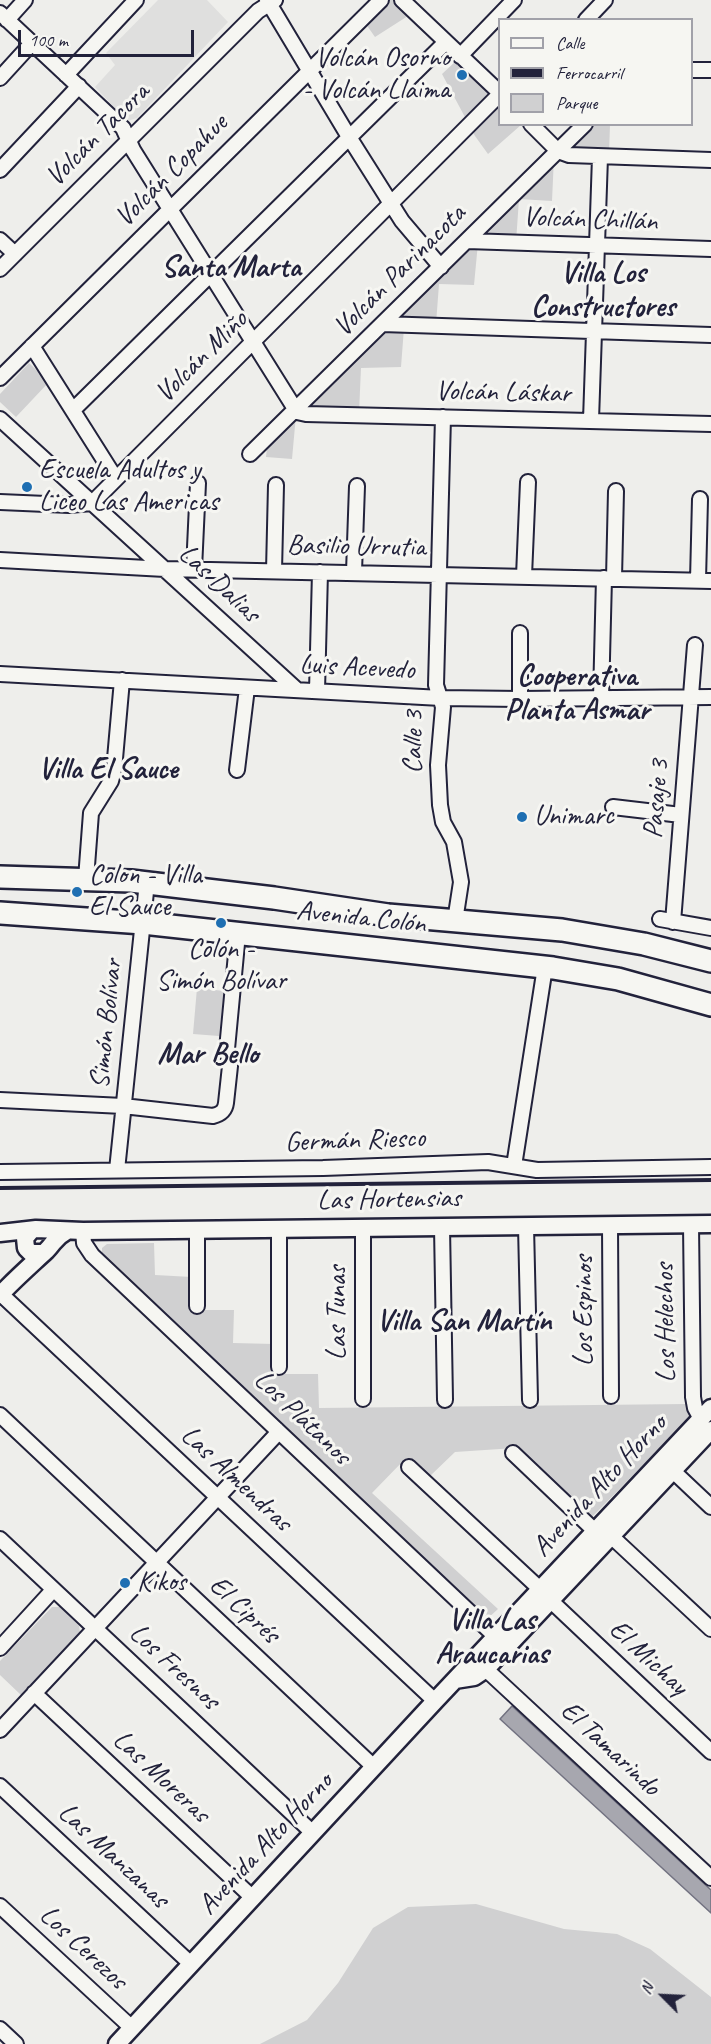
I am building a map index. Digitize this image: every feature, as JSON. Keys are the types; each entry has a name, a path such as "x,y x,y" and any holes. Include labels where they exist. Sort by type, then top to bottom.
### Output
{"main road":[{"name":"Avenida Colón","path":"0,877 147,882 388,915 532,927 644,944 711,961"},
{"name":"Avenida Colón","path":"0,913 143,923 545,967 618,980 711,1005"}],"street":[{"path":"25,0 3,17 123,128 170,209 295,410"},
{"path":"66,75 136,0"},
{"name":"Volcán Copahue","path":"0,378 381,0"},
{"path":"460,56 514,0"},
{"path":"588,18 605,0"},
{"path":"266,3 414,238 441,267"},
{"name":"Volcán Tacora","path":"0,269 266,3"},
{"path":"411,3 446,42 498,91"},
{"path":"73,410 446,42"},
{"path":"0,78 32,43"},
{"path":"693,70 711,70"},
{"path":"0,170 79,86"},
{"name":"Volcán Miño","path":"92,503 498,95"},
{"path":"533,126 558,151 568,156 711,160"},
{"name":"Volcán Parinacota","path":"250,454 583,126"},
{"path":"591,420 600,157"},
{"path":"0,240 15,254"},
{"name":"Volcán Chillán","path":"467,241 711,249"},
{"path":"382,324 711,335"},
{"path":"32,346 116,479"},
{"name":"Volcán Láskar","path":"295,410 306,414 711,424"},
{"name":"Calle 3","path":"443,417 436,685 443,706 438,765 440,805 443,822 454,842 461,882 455,921"},
{"name":"Las Dalias","path":"0,419 297,690"},
{"path":"524,576 528,482"},
{"path":"195,569 198,483"},
{"path":"274,571 276,485"},
{"path":"354,572 357,486"},
{"path":"602,698 616,491"},
{"path":"700,499 705,580"},
{"path":"0,501 69,505 92,503"},
{"name":"Basilio Urrutia","path":"0,560 195,569 705,580"},
{"path":"317,691 320,572"},
{"path":"520,633 520,699"},
{"name":"Pasaje 3","path":"695,645 681,814 666,920 711,928"},
{"name":"Luis Acevedo","path":"0,674 441,698 711,697"},
{"path":"86,879 91,813 111,780 114,770 122,681"},
{"path":"237,770 247,687"},
{"path":"613,807 681,814"},
{"name":"Simón Bolívar","path":"117,1170 147,882"},
{"path":"0,1100 123,1106 213,1116 223,1112 229,1076 227,1049 238,933"},
{"path":"514,1166 545,967"},
{"name":"Germán Riesco","path":"0,1172 323,1168 488,1162 537,1170 711,1167"},
{"name":"Los Helechos","path":"691,1224 693,1397 695,1408 708,1419"},
{"name":"Las Hortensias","path":"2,1233 36,1242 75,1231 711,1224"},
{"name":"Los Espinos","path":"610,1225 612,1396"},
{"path":"526,1226 530,1400"},
{"path":"442,1227 445,1400"},
{"name":"Las Tunas","path":"363,1228 363,1399"},
{"path":"279,1229 279,1367"},
{"path":"196,1230 197,1306"},
{"name":"Los Plátanos","path":"75,1231 88,1251 496,1636"},
{"path":"0,1294 22,1272 36,1242"},
{"name":"Las Almendras","path":"0,1294 435,1701"},
{"name":"El Ciprés","path":"0,1415 374,1767"},
{"name":"Avenida Alto Horno","path":"480,1664 496,1636 546,1595 611,1536 673,1471 708,1419"},
{"name":"Avenida Alto Horno","path":"117,2044 455,1680 480,1664 546,1595 595,1531 708,1419"},
{"path":"0,1730 275,1436 277,1430"},
{"path":"513,1453 595,1531"},
{"name":"El Michay","path":"409,1467 711,1752"},
{"path":"673,1471 711,1507"},
{"path":"611,1536 711,1629"},
{"name":"Los Fresnos","path":"0,1539 313,1833"},
{"path":"0,1648 53,1590"},
{"name":"El Tamarindo","path":"480,1664 711,1878"},
{"name":"Las Moreras","path":"34,1693 253,1898"},
{"name":"Las Manzanas","path":"0,1786 191,1964"},
{"name":"Los Cerezos","path":"0,1906 132,2028"},
{"path":"0,2029 16,2044"}],"shaded area":[{"path":"158,0 207,0 228,22 137,118 127,121 95,87 115,65 106,53"},
{"path":"512,1706 711,1890 711,1913 500,1719"}],"green space":[{"path":"383,0 398,0 411,14 375,37 363,20"},
{"path":"457,60 498,102 498,126 520,126 488,154 475,136 442,74"},
{"path":"587,126 610,126 609,154 561,151"},
{"path":"554,157 552,201 519,199 516,242 470,240"},
{"path":"467,243 478,243 474,285 439,284 436,324 386,323"},
{"path":"383,327 404,328 401,367 361,368 359,413 301,410"},
{"path":"29,363 49,382 16,417 0,402 0,394"},
{"path":"296,415 292,459 266,457 268,439"},
{"path":"197,988 224,991 219,1036 193,1034"},
{"path":"154,1243 155,1275 192,1277 192,1310 234,1310 233,1343 274,1344 274,1374 318,1374 319,1408 686,1404 691,1416 591,1518 515,1448 455,1452 429,1477 406,1458 372,1493 498,1609 486,1620 102,1253 102,1248 107,1244"},
{"path":"52,1607 60,1607 79,1626 80,1632 21,1695 0,1675 0,1661"},
{"path":"476,1904 564,1929 617,1934 650,1949 711,1997 711,2044 260,2044 307,2020 338,1983 373,1928 408,1907"}],"railway":[{"path":"0,1188 711,1180"}],"place":[{"name":"Volcán Osorno - Volcán Llaima","path":"462,75"},
{"name":"Escuela Adultos y Liceo Las Americas","path":"27,487"},
{"name":"Unimarc","path":"522,817"},
{"name":"Colon - Villa El Sauce","path":"77,892"},
{"name":"Colón - Simón Bolívar","path":"221,923"},
{"name":"Kikos","path":"125,1583"}],"district":[{"name":"Santa Marta","path":"231,268"},
{"name":"Villa Los Constructores","path":"603,291"},
{"name":"Cooperativa Planta Asmar","path":"577,694"},
{"name":"Villa El Sauce","path":"108,770"},
{"name":"Mar Bello","path":"208,1055"},
{"name":"Villa San Martín","path":"464,1322"},
{"name":"Villa Las Araucarias","path":"492,1638"}]}
